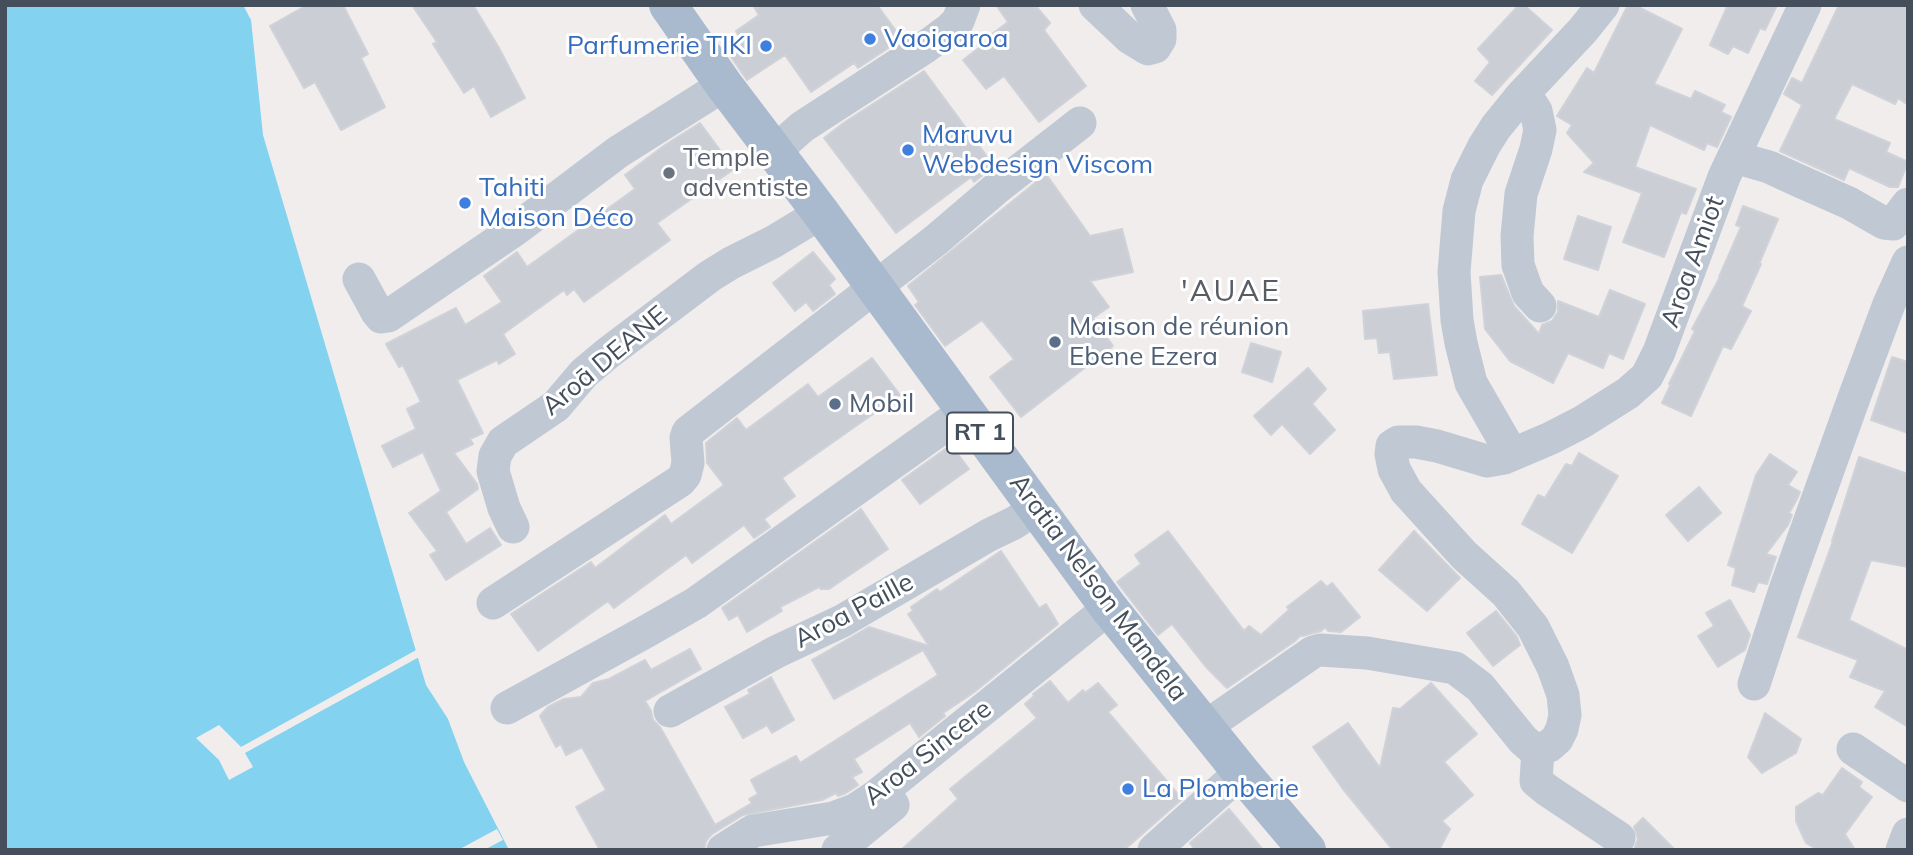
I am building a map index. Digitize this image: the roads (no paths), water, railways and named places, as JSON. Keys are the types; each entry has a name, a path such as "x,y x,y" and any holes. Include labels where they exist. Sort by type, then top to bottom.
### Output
{"main road":[{"name":"Aratia Nelson Mandela","path":"677,8 723,85 821,213 1035,509 1114,614 1307,850"}],"street":[{"path":"774,152 803,127 950,29 958,21 964,5"},
{"path":"1095,5 1130,38 1148,49 1154,47 1160,39 1160,30 1147,5"},
{"path":"1512,454 1471,383 1459,331 1454,272 1459,211 1467,180 1496,127 1524,93 1584,30 1603,5"},
{"name":"Aroa Amiot","path":"1538,749 1549,746 1557,739 1565,715 1563,695 1553,667 1533,628 1506,593 1464,555 1406,491 1394,469 1392,446 1398,442 1407,442 1437,446 1487,461 1504,458 1582,422 1628,393 1647,376 1659,352 1709,214 1805,5"},
{"path":"359,279 377,312 381,317 388,316 516,229 618,152 723,85"},
{"path":"1524,93 1536,111 1540,130 1521,194 1517,236 1518,265 1528,293 1540,306"},
{"path":"493,603 680,481 685,475 688,463 688,432 936,240 998,187 1080,124"},
{"path":"1734,158 1769,167 1849,203 1884,223 1903,222"},
{"name":"Aroā DEANE","path":"513,527 496,486 493,471 495,456 503,442 556,406 584,373 710,276 773,243 821,213"},
{"path":"1754,684 1841,432 1889,304 1908,262"},
{"path":"507,708 696,603 964,412"},
{"name":"Aroa Paille","path":"670,711 776,652 842,621 1035,509"},
{"path":"838,850 1114,614"},
{"name":"Aroa Sincere","path":"723,850 753,831 833,818 855,810 1114,614"},
{"path":"1205,727 1313,652 1367,653 1455,668 1480,687 1523,740 1538,749 1536,781 1619,838"},
{"path":"1853,749 1908,786"},
{"path":"1154,850 1241,772"},
{"path":"1902,850 1908,834"}],"water":[{"path":"5,5 243,5 251,20 263,135 426,685 448,719 464,762 509,850 5,850"}],"place":[{"name":"Vaoigaroa","path":"870,39"},
{"name":"Parfumerie TIKI","path":"766,46"},
{"name":"Maruvu Webdesign Viscom","path":"908,150"},
{"name":"Temple adventiste","path":"669,173"},
{"name":"Tahiti Maison Déco","path":"465,203"},
{"name":"Maison de réunion Ebene Ezera","path":"1055,342"},
{"name":"Mobil","path":"835,404"},
{"name":"La Plomberie","path":"1128,789"}],"district":[{"name":"'AUAE","path":"1231,292"}]}
